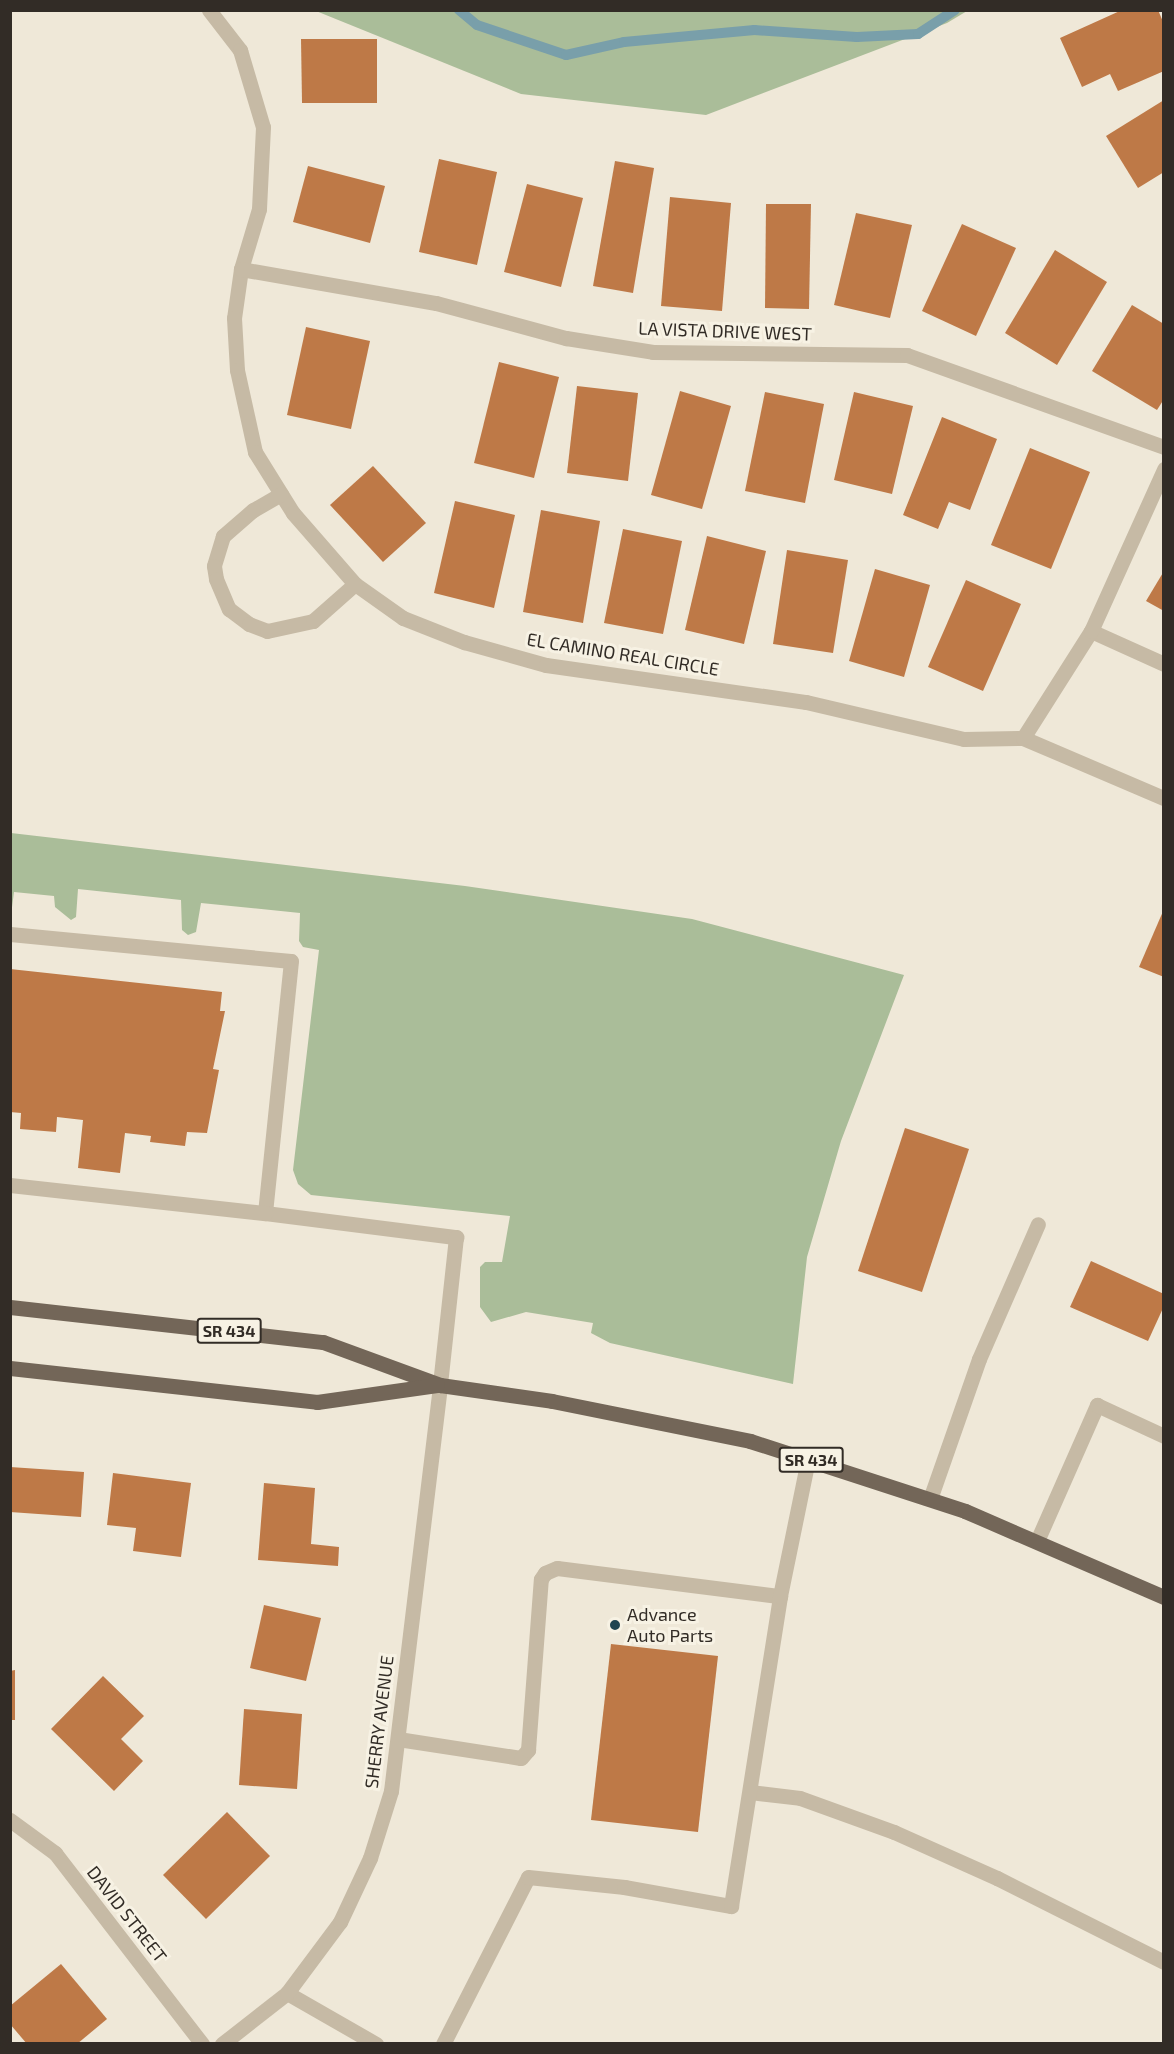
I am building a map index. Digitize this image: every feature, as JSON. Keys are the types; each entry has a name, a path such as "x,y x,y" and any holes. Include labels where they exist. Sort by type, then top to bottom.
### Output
{"main road":[{"name":"SR 434","path":"10,1306 323,1342 440,1385 654,1420 750,1441 930,1499 1036,1541 1164,1597"},
{"name":"SR 434","path":"10,1368 317,1402 440,1385"}],"street":[{"name":"EL CAMINO REAL CIRCLE","path":"209,10 240,50 263,127 259,209 241,269 234,318 237,370 255,453 293,513 356,584 403,618 464,642 546,665 806,702 964,739 1023,738 1164,798"},
{"name":"LA VISTA DRIVE WEST","path":"241,269 436,303 566,338 653,352 907,355 1164,447"},
{"path":"1023,738 1091,631 1164,469"},
{"path":"281,494 253,510 223,536 214,566 229,609 249,624 267,631 313,621 356,584"},
{"path":"1091,631 1164,664"},
{"path":"10,934 291,961 266,1213 10,1185"},
{"name":"SHERRY AVENUE","path":"222,2043 287,1993 340,1922 370,1857 392,1791 456,1237 266,1213"},
{"path":"930,1499 979,1359 1038,1224"},
{"path":"1036,1541 1097,1405 1164,1436"},
{"path":"443,2043 528,1877 624,1887 731,1906 780,1596 808,1459"},
{"path":"398,1739 521,1758 528,1750 541,1579 545,1573 558,1568 780,1596"},
{"path":"750,1792 800,1798 894,1832 997,1878 1164,1962"},
{"name":"DAVID STREET","path":"10,1820 55,1852 202,2043"},
{"path":"287,1993 376,2043"},
{"path":"344,2043 352,2029"}],"green space":[{"path":"316,11 967,11 947,23 706,115 521,94"},
{"path":"11,833 465,886 692,919 904,975 841,1141 807,1257 793,1384 610,1343 591,1333 593,1323 526,1312 491,1322 480,1307 480,1267 485,1262 502,1262 510,1216 311,1195 298,1184 293,1170 319,950 303,947 299,941 300,913 201,903 196,932 188,935 182,930 181,900 78,889 76,917 71,920 55,907 54,896 14,892 11,915"}],"building":[{"path":"1122,10 1158,10 1164,24 1164,71 1118,91 1110,74 1082,87 1060,38"},
{"path":"301,39 377,39 377,103 302,103"},
{"path":"1164,100 1164,172 1138,188 1106,136"},
{"path":"439,159 497,172 477,265 419,252"},
{"path":"615,161 654,168 633,293 593,286"},
{"path":"308,166 385,186 370,243 293,222"},
{"path":"527,184 583,198 561,287 504,272"},
{"path":"670,197 731,203 722,311 661,306"},
{"path":"766,204 811,204 809,309 765,308"},
{"path":"856,213 912,225 890,318 834,305"},
{"path":"962,224 1016,248 976,336 922,311"},
{"path":"1055,250 1107,282 1057,365 1005,333"},
{"path":"1132,305 1164,324 1164,399 1157,410 1092,371"},
{"path":"306,327 370,341 351,429 287,415"},
{"path":"499,362 559,377 534,478 474,463"},
{"path":"577,386 638,393 628,481 567,473"},
{"path":"680,391 731,406 702,509 651,495"},
{"path":"765,392 824,404 805,503 745,491"},
{"path":"854,392 913,406 892,494 834,480"},
{"path":"942,417 997,439 970,510 949,502 938,529 903,515"},
{"path":"1030,448 1090,472 1051,569 991,545"},
{"path":"373,466 426,523 383,562 330,505"},
{"path":"455,501 515,515 494,608 434,593"},
{"path":"541,510 600,521 583,623 523,612"},
{"path":"623,529 682,541 663,634 604,623"},
{"path":"707,536 766,551 744,644 685,630"},
{"path":"787,550 848,560 833,653 773,644"},
{"path":"875,569 930,585 904,677 849,661"},
{"path":"1164,571 1164,611 1146,601"},
{"path":"966,580 1021,604 983,691 928,667"},
{"path":"1164,909 1164,977 1139,967"},
{"path":"10,969 222,992 220,1011 225,1011 213,1069 219,1070 207,1133 187,1132 185,1146 150,1142 151,1136 125,1133 120,1173 78,1168 83,1120 57,1117 56,1132 20,1129 21,1113 10,1112"},
{"path":"905,1128 969,1149 922,1292 858,1271"},
{"path":"1091,1261 1164,1294 1164,1306 1148,1341 1070,1307"},
{"path":"10,1467 84,1472 81,1517 10,1512"},
{"path":"113,1473 191,1483 181,1557 133,1551 136,1528 107,1525"},
{"path":"264,1483 315,1488 311,1544 339,1547 338,1566 258,1560"},
{"path":"264,1605 321,1618 306,1681 250,1668"},
{"path":"611,1644 718,1656 698,1832 591,1820"},
{"path":"15,1670 15,1720 10,1720 10,1671"},
{"path":"103,1676 144,1716 121,1739 143,1761 114,1791 51,1729"},
{"path":"244,1709 302,1714 297,1789 239,1785"},
{"path":"227,1812 270,1856 206,1919 163,1875"},
{"path":"61,1964 107,2019 77,2044 27,2044 10,2024 10,2006"}],"waterway":[{"path":"459,10 477,25 566,55 624,42 754,30 857,37 918,34 955,10"}],"place":[{"name":"Advance Auto Parts","path":"615,1625"}]}
